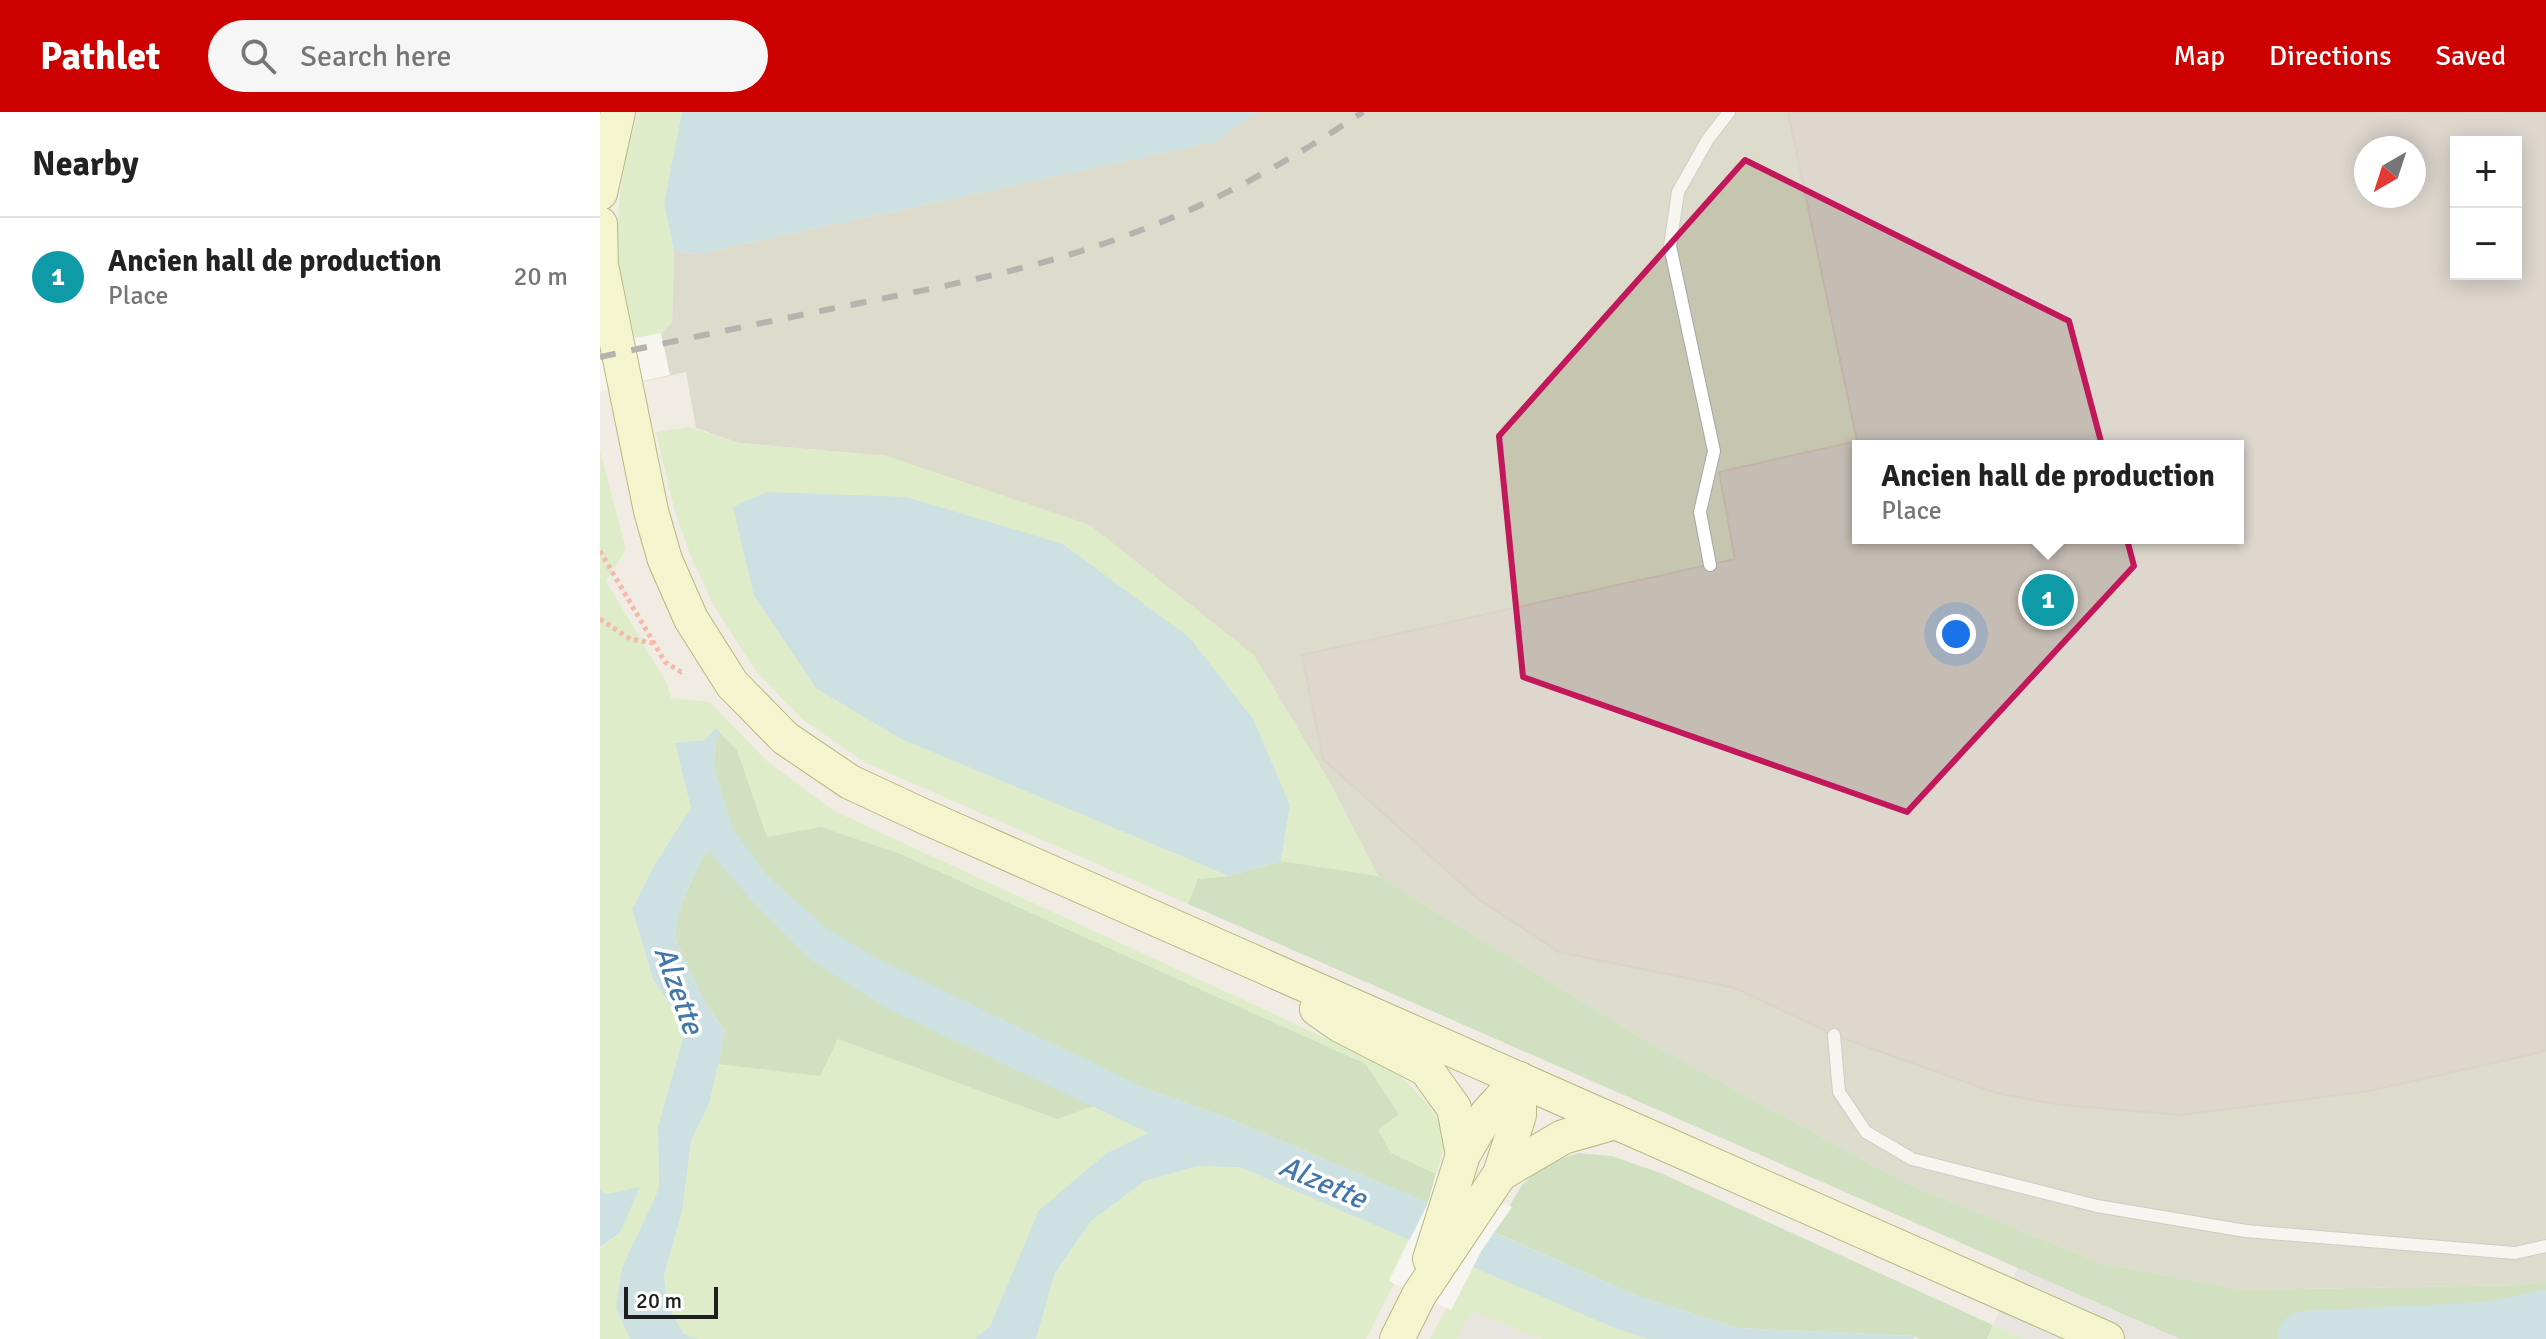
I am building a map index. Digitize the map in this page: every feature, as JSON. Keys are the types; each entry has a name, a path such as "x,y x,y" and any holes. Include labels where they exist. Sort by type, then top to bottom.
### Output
{"main road":[{"path":"600,193 618,112"},
{"path":"600,224 601,265 651,511 665,560 691,619 732,684 785,738 850,782 2107,1339"},
{"path":"1236,954 1340,1025 1426,1069 1454,1108 1463,1155"},
{"path":"1419,1295 1463,1155 1487,1114 1519,1079"},
{"path":"1397,1339 1419,1295 1500,1174 1519,1115 1519,1079"},
{"path":"1500,1174 1563,1137 1616,1122"}],"lane":[{"path":"1710,565 1700,512 1714,451 1670,246 1678,192 1708,139 1729,112"},
{"path":"1834,1035 1839,1092 1866,1132 1912,1159 2097,1206 2246,1231 2515,1253 2546,1246"}],"path":[{"path":"600,551 665,662 681,672 713,654"},
{"path":"600,619 630,639 654,643"}],"highlighted area":[{"path":"1745,160 2069,321 2134,566 1907,812 1523,677 1499,436"}],"shaded area":[{"path":"1257,112 2546,112 2546,1281 2521,1285 2245,1290 2100,1263 1904,1182 1648,1042 1378,876 1328,779 887,456 739,443 696,428 686,372 625,386 672,322 674,251 697,254 1214,142"},
{"path":"2018,1267 2180,1339 2025,1339 1993,1325"},
{"path":"1472,1312 1541,1339 1457,1339"}],"green space":[{"path":"639,112 682,112 664,203 674,251 672,322 661,333 635,338 622,285 618,215 627,152"},
{"path":"689,427 739,443 887,456 1090,525 1254,655 1328,779 1378,876 1281,861 1290,805 817,689 901,739 1229,876 1198,879 1188,904 864,762 802,719 755,670 714,606 691,557 675,512 656,432"},
{"path":"600,451 626,549 606,581 668,685 671,698 710,702 767,761 834,811 1391,1068 1425,1102 1439,1122 1444,1144 1436,1174 1391,1153 1378,1130 1399,1114 1366,1064 898,853 821,827 767,837 737,750 705,740 676,743 691,808 655,864 632,909 653,979 686,1028 658,1126 659,1188 622,1268 617,1308 630,1339 600,1339 600,1249 620,1233 639,1188 606,1194 600,1190"},
{"path":"721,734 737,750 767,837 821,827 898,853 1366,1064 1399,1114 1378,1130 1391,1153 1436,1174 1428,1203 1225,1117 1145,1088 1057,1119 838,1039 820,1076 718,1064 725,1031 704,1001 674,936 681,904 702,858 732,828 714,768 715,739"},
{"path":"1281,861 1378,876 1648,1042 1904,1182 2100,1263 2245,1290 2521,1285 2546,1281 2546,1339 2180,1339 1188,904 1198,879 1229,876"},
{"path":"704,1001 1040,1083 1149,1133 1107,1153 1015,1270 990,1326 975,1339 698,1339 684,1334 667,1304 664,1275 682,1212 691,1141 710,1101 725,1032"},
{"path":"1579,1153 1612,1156 1663,1174 1993,1325 1987,1339 1919,1339 1914,1336 1737,1328 1635,1295 1494,1232 1522,1185 1547,1163"},
{"path":"1197,1166 1240,1166 1409,1239 1389,1280 1394,1284 1366,1339 1036,1339 1055,1273 1091,1221 1145,1181"},
{"path":"1474,1266 1617,1329 1648,1339 1541,1339 1472,1312 1457,1339 1430,1339 1446,1308 1451,1310"},
{"path":"1993,1325 2025,1339 1987,1339"}],"water":[{"path":"682,112 1257,112 1215,142 697,254 674,251 664,203"},
{"path":"767,492 906,497 1063,544 1190,638 1253,719 1290,805 1281,861 1229,876 901,739 817,689 754,596 733,507"},
{"path":"716,728 721,734 715,740 714,768 732,828 768,876 825,927 876,958 1145,1088 1225,1117 1635,1295 1737,1328 1914,1336 1914,1339 1648,1339 1617,1329 1240,1167 1197,1166 1145,1181 1091,1221 1055,1273 1036,1339 975,1339 990,1326 1039,1210 1107,1153 1148,1133 884,1007 811,960 748,897 709,851 702,858 681,904 674,936 704,1001 725,1032 710,1101 691,1141 682,1212 664,1275 667,1304 684,1334 698,1339 630,1339 616,1308 622,1268 659,1188 658,1126 686,1028 653,979 632,909 655,864 691,808 675,743 705,740"},
{"path":"640,1187 620,1233 600,1247 600,1190 606,1194"}],"pier":[{"path":"661,333 670,375 600,391 600,345"},
{"path":"1436,1174 1512,1207 1482,1250 1451,1310 1389,1281 1428,1203"}],"building":[{"path":"1788,112 2546,112 2546,1051 2369,1091 2181,1115 2061,1105 1996,1093 1834,1035 1735,988 1559,952 1477,898 1323,759 1302,655 1735,559 1719,472 1852,442 1852,544 2244,544 2244,440 1857,440"}],"waterway":[{"name":"Alzette","path":"2305,1339 2490,1330 2546,1318"}],"railway":[{"path":"600,357 948,285 1083,250 1177,216 1232,190 1286,161 1363,112"}],"place":[{"name":"Ancien hall de production","path":"2048,600"}]}
